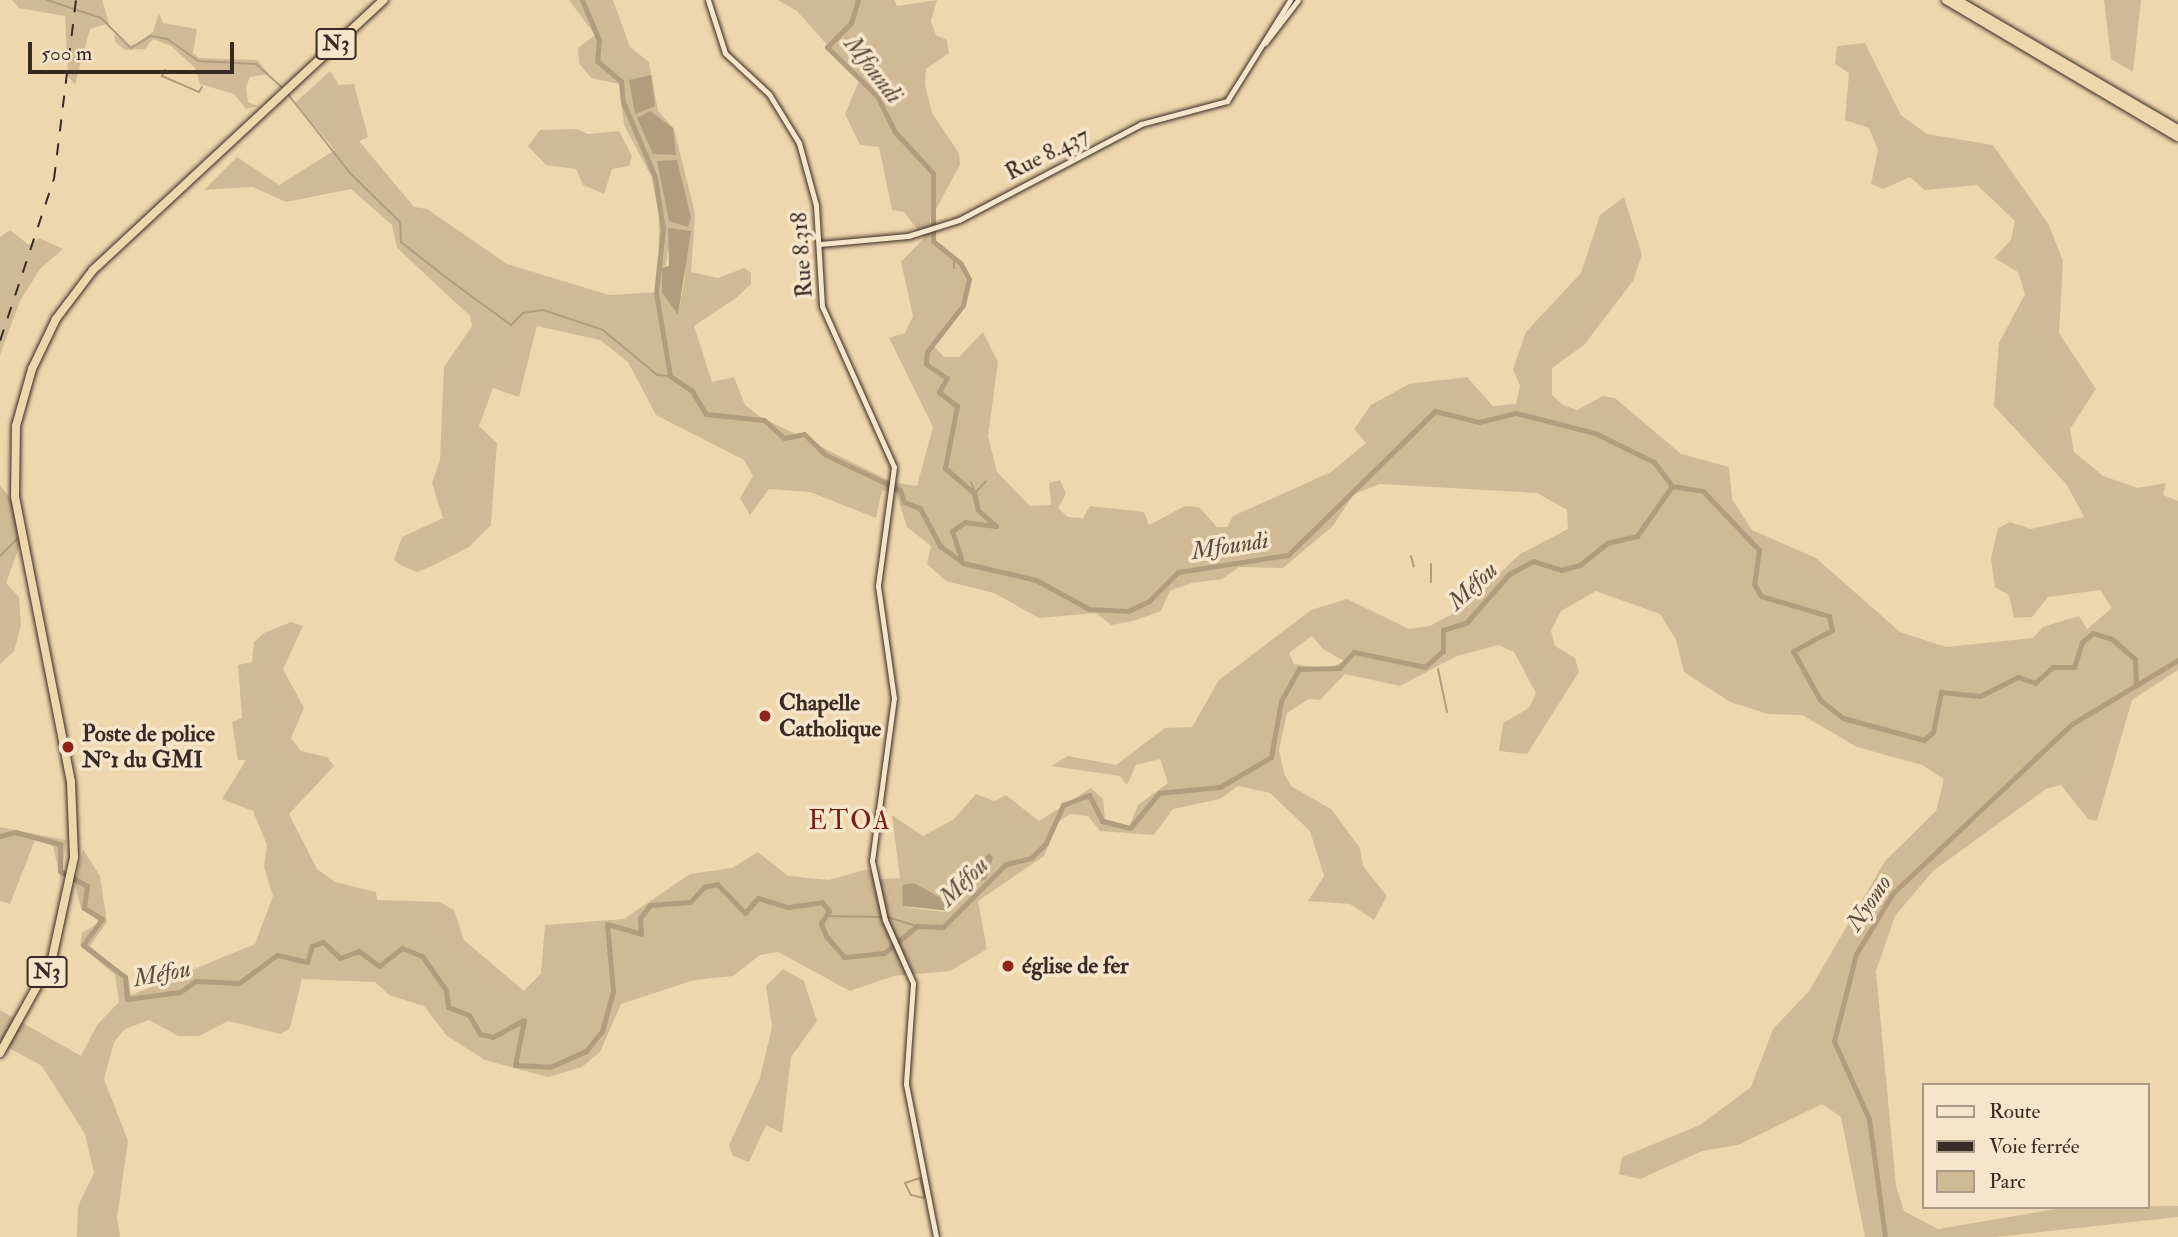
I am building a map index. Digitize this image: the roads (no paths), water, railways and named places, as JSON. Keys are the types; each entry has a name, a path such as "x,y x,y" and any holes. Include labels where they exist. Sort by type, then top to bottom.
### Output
{"highway":[{"name":"N3","path":"0,1053 44,980 72,876 71,782 15,497 23,395 48,332 83,281 383,0"},
{"path":"1946,0 2178,137"},
{"path":"1957,0 2178,129"}],"main road":[{"name":"Rue 8.318","path":"708,0 729,60 775,101 799,143 820,244 822,306 889,451 894,481 880,567 880,624 894,698 873,861 896,943 912,983 906,1084 936,1237"},
{"name":"Rue 8.437","path":"820,244 932,229 982,209 1141,124 1227,101 1290,0"},
{"name":"Rue 8.437","path":"1260,47 1298,0"}],"water":[{"path":"651,75 655,106 635,114 629,80"},
{"path":"650,111 673,128 676,155 653,154 637,118"},
{"path":"677,160 691,217 688,227 669,221 657,161"},
{"path":"668,228 691,231 678,315 662,293 662,268 669,266"},
{"path":"989,853 993,858 986,879 965,888 949,911 903,906 902,885 914,883 941,898 960,889 962,877"}],"waterway":[{"path":"47,0 101,18 131,48 151,36 167,39 198,61 256,64 284,89"},
{"name":"Mfoundi","path":"582,0 599,40 597,61 621,81 623,102 655,177 663,229 656,293 670,376 692,391 706,414 764,420 784,438 804,434 826,455 900,490 904,502 920,508 940,546 963,563 1036,580 1089,609 1128,611 1149,601 1178,572 1288,555 1435,411 1479,422 1516,413 1595,433 1654,462 1672,486"},
{"name":"Mfoundi","path":"858,0 851,23 827,47 877,96 895,132 933,173 933,241 961,264 969,279 963,305 927,352 926,364 947,378 939,392 957,406 945,468 974,493 978,510 996,526 965,522 952,531 961,557"},
{"path":"165,70 162,76 199,92 202,87"},
{"path":"287,93 351,174 400,222 401,242 448,279 511,325 523,313 543,310 603,330 657,375 670,376"},
{"name":"Mfoundi","path":"954,258 954,268"},
{"path":"971,482 975,493 986,481"},
{"name":"Méfou","path":"0,836 15,832 60,844 60,871 87,886 84,908 102,919 83,945 125,977 127,999 180,992 196,981 239,983 277,955 307,962 312,946 323,942 340,958 359,951 379,966 402,948 422,956 446,990 448,1007 469,1015 480,1034 493,1037 524,1020 515,1065 550,1067 586,1051 602,1031 613,991 607,924 641,934 640,918 650,905 690,902 704,887 717,884 745,913 758,898 788,907 822,902 829,911 821,923 826,936 844,957 884,953 917,926 943,927 1006,864 1031,858 1046,843 1063,805 1089,795 1102,821 1130,828 1159,793 1220,787 1271,757 1281,701 1299,669 1339,668 1354,652 1425,667 1443,651 1443,630 1467,622 1509,574 1533,561 1561,570 1580,565 1607,543 1637,536 1672,486 1703,491 1759,550 1754,584 1761,596 1829,616 1832,630 1793,651 1820,700 1843,718 1924,740 1933,732 1941,692 1980,696 2018,677 2035,683 2053,667 2074,667 2082,642 2093,633 2112,639 2135,659 2136,685"},
{"path":"0,556 17,539"},
{"path":"1411,556 1414,567"},
{"path":"1431,564 1431,582"},
{"name":"Nyomo","path":"1885,1237 1869,1119 1834,1041 1856,954 1893,893 2072,724 2178,660"},
{"path":"1438,669 1447,712"},
{"path":"825,916 881,917"},
{"path":"887,917 917,926"},
{"path":"920,1178 924,1194 924,1198 911,1195 905,1183 920,1178"}],"railway":[{"path":"0,341 54,179 76,0"}],"place":[{"name":"Chapelle Catholique","path":"765,716"},
{"name":"Poste de police N°1 du GMI","path":"68,747"},
{"name":"église de fer","path":"1008,966"}],"district":[{"name":"ETOA","path":"850,822"}]}
